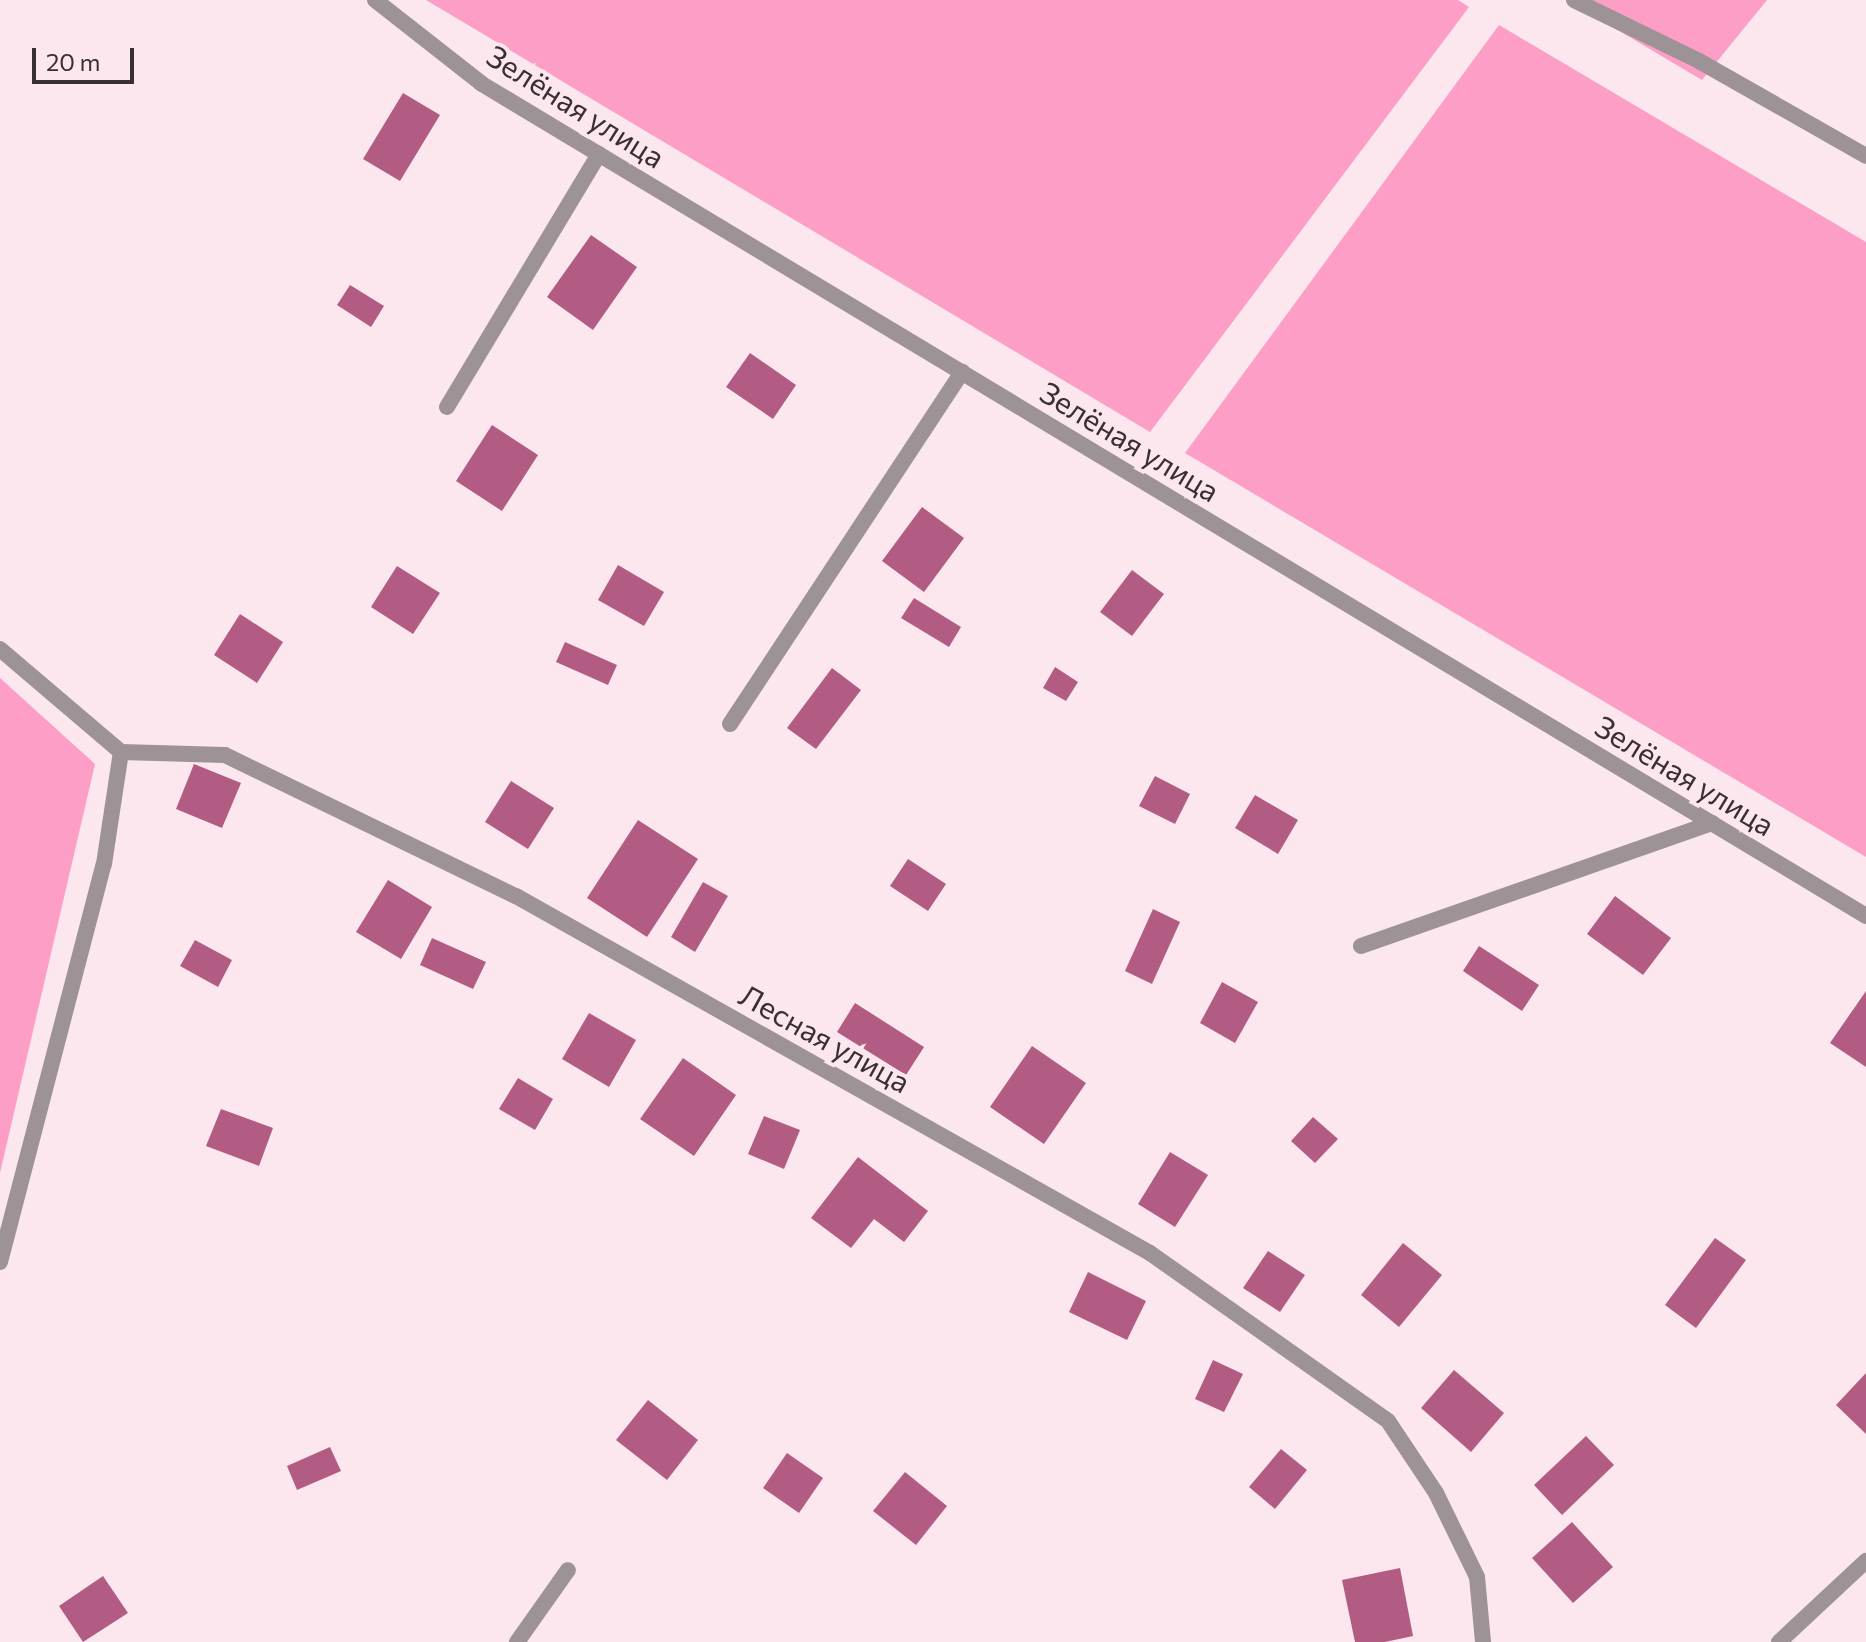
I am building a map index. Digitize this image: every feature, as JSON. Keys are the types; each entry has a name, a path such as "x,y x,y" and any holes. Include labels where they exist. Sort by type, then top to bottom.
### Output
{"street":[{"name":"Зелёная улица","path":"375,0 482,84 1866,916"},
{"path":"1574,0 1699,61 1866,156"},
{"path":"447,407 599,154"},
{"path":"730,724 962,372"},
{"path":"0,649 121,752 104,864 0,1262"},
{"name":"Лесная улица","path":"121,752 225,755 475,876 1150,1253 1388,1421 1436,1493 1477,1577 1483,1642"},
{"path":"1361,946 1712,823"},
{"path":"1779,1642 1866,1561"},
{"path":"517,1642 568,1570"}],"shaded area":[{"path":"426,0 1458,0 1469,7 1150,432"},
{"path":"1567,0 1767,0 1702,80"},
{"path":"1499,25 1866,242 1866,857 1185,453"},
{"path":"0,678 95,764 0,1173"}],"building":[{"path":"403,93 440,115 400,181 363,159"},
{"path":"591,235 637,267 593,330 547,297"},
{"path":"350,285 384,306 371,327 337,305"},
{"path":"750,353 796,385 773,419 726,387"},
{"path":"492,425 538,455 502,511 456,481"},
{"path":"922,507 964,538 924,592 882,561"},
{"path":"618,565 664,592 644,626 598,600"},
{"path":"397,566 440,593 413,634 371,607"},
{"path":"1132,570 1164,594 1132,636 1100,612"},
{"path":"914,598 961,627 949,647 901,618"},
{"path":"240,614 283,642 257,683 214,655"},
{"path":"565,642 617,665 608,685 556,662"},
{"path":"1055,667 1078,682 1066,701 1043,688"},
{"path":"832,668 861,690 816,749 787,728"},
{"path":"194,764 241,783 222,828 176,809"},
{"path":"1155,776 1190,794 1175,824 1139,806"},
{"path":"511,781 554,808 528,849 485,822"},
{"path":"1255,795 1298,820 1278,854 1235,828"},
{"path":"638,820 698,859 647,937 587,898"},
{"path":"908,859 946,884 928,911 890,886"},
{"path":"388,880 432,907 401,959 356,932"},
{"path":"703,882 728,896 695,952 671,937"},
{"path":"1615,896 1671,938 1643,975 1587,934"},
{"path":"1153,909 1180,922 1152,984 1125,971"},
{"path":"432,938 486,962 473,989 420,965"},
{"path":"195,940 232,960 218,987 180,966"},
{"path":"1479,946 1539,985 1522,1011 1463,971"},
{"path":"1222,982 1258,1002 1235,1043 1200,1023"},
{"path":"1866,991 1866,1067 1830,1043"},
{"path":"855,1003 924,1047 906,1075 837,1032"},
{"path":"589,1013 636,1040 609,1087 562,1059"},
{"path":"1032,1046 1086,1083 1044,1144 990,1107"},
{"path":"683,1058 736,1095 694,1156 640,1119"},
{"path":"518,1078 553,1099 535,1130 499,1109"},
{"path":"221,1109 273,1128 259,1166 206,1146"},
{"path":"764,1116 800,1130 784,1169 748,1154"},
{"path":"1313,1117 1338,1139 1315,1163 1291,1141"},
{"path":"1170,1152 1208,1175 1175,1227 1138,1204"},
{"path":"858,1157 928,1211 904,1242 874,1219 851,1248 811,1218"},
{"path":"1715,1238 1746,1260 1696,1328 1665,1305"},
{"path":"1403,1243 1442,1275 1399,1327 1361,1295"},
{"path":"1268,1251 1305,1275 1280,1312 1243,1288"},
{"path":"1088,1272 1146,1301 1127,1340 1069,1312"},
{"path":"1213,1360 1243,1374 1224,1412 1195,1399"},
{"path":"1454,1370 1504,1413 1471,1452 1421,1408"},
{"path":"1866,1373 1866,1434 1836,1405"},
{"path":"648,1400 698,1440 667,1480 616,1440"},
{"path":"1586,1436 1614,1465 1562,1515 1534,1485"},
{"path":"330,1447 341,1471 297,1490 287,1466"},
{"path":"1281,1449 1307,1470 1275,1509 1249,1487"},
{"path":"787,1453 823,1478 799,1513 763,1488"},
{"path":"905,1472 947,1506 916,1545 873,1511"},
{"path":"1572,1522 1613,1567 1573,1603 1532,1558"},
{"path":"1400,1568 1413,1636 1385,1642 1355,1642 1342,1580"},
{"path":"103,1576 128,1613 83,1642 59,1606"}]}
